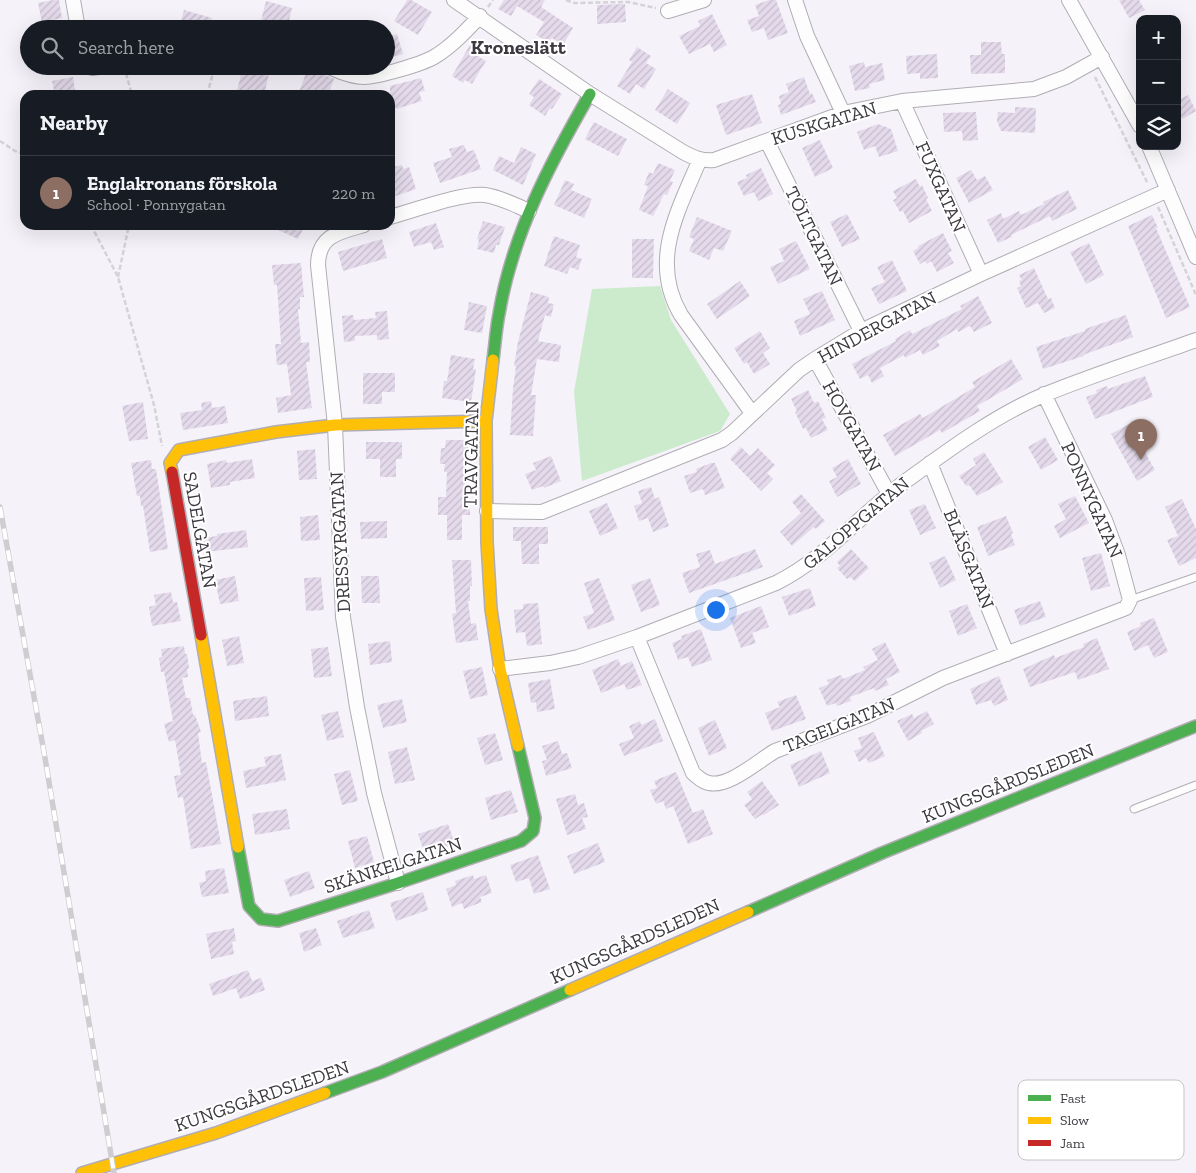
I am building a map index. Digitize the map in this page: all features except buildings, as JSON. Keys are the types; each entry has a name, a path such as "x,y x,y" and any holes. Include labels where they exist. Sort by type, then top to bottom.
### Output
{"street":[{"path":"73,0 76,20"},
{"path":"454,0 480,16 590,94 683,152 700,160 670,234 666,268 669,286 673,301 680,314 752,413"},
{"path":"668,11 704,0"},
{"path":"795,0 807,36 843,113"},
{"path":"1070,0 1136,119"},
{"path":"395,69 428,60 441,52 460,37 480,16"},
{"name":"KUSKGATAN","path":"700,160 714,160 843,113 902,100 1023,91 1050,84 1102,57"},
{"path":"355,75 366,77 373,75"},
{"name":"TRAVGATAN","path":"533,831 535,818 500,669 491,609 487,542 486,421 499,313 508,276 529,211 558,149 590,94"},
{"name":"FUXGATAN","path":"902,100 980,274"},
{"name":"TÖLTGATAN","path":"767,141 861,331"},
{"path":"1150,150 1196,257"},
{"name":"HINDERGATAN","path":"487,511 542,512 722,440 732,433 799,370 815,358 861,331 980,274 1168,190"},
{"path":"395,216 477,194 492,196 529,211"},
{"name":"DRESSYRGATAN","path":"348,230 333,235 323,244 318,254 335,425 343,617 357,707 374,792 398,883"},
{"name":"GALOPPGATAN","path":"500,669 550,663 578,657 637,637 792,576 824,551 889,494 930,463 1008,413 1044,394 1196,340"},
{"name":"HOVGATAN","path":"815,358 889,494"},
{"name":"PONNYGATAN","path":"1044,394 1104,520 1118,555 1128,604"},
{"name":"SADELGATAN","path":"261,919 249,906 170,463 179,450 276,432 335,425 486,421"},
{"name":"BLÄSGATAN","path":"930,463 1007,654"},
{"name":"TAGELGATAN","path":"637,637 693,773 702,781 710,784 728,782 775,751 868,716 943,678 1128,604"},
{"name":"KUNGSGÅRDSLEDEN","path":"82,1173 216,1133 382,1072 882,852 1196,726"},
{"name":"SKÄNKELGATAN","path":"261,919 278,921 398,883 521,841 533,831"}],"lane":[{"path":"1128,604 1196,577"},
{"path":"1134,809 1196,785"}],"path":[{"path":"566,0 574,3 628,2 668,11"},
{"path":"1089,65 1154,196 1196,295"},
{"path":"126,75 131,90"},
{"path":"208,90 213,75"},
{"path":"0,141 5,146 20,153"},
{"path":"94,230 106,250 118,277 154,406 164,455 170,463"},
{"path":"118,277 127,230"}],"green space":[{"path":"660,286 671,320 730,414 720,431 582,481 574,392 592,289"}],"railway":[{"path":"0,507 45,758 114,1173"}],"traffic: fast":[{"path":"493,360 505,285 523,228 547,173 590,94"},
{"path":"748,912 882,853 1196,726"},
{"path":"238,847 249,906 261,919 278,921 521,841 533,831 535,818 518,746"},
{"path":"325,1093 382,1072 570,990"}],"traffic: slow":[{"path":"493,360 486,421 487,542 491,609 500,669 518,746"},
{"path":"172,472 170,463 179,450 276,432 335,425 486,421"},
{"path":"201,635 238,847"},
{"path":"570,990 748,912"},
{"path":"82,1173 216,1133 325,1093"}],"traffic: jam":[{"path":"172,472 201,635"}],"place":[{"name":"Englakronans förskola","path":"1141,460"}],"district":[{"name":"Kroneslätt","path":"518,47"}]}
